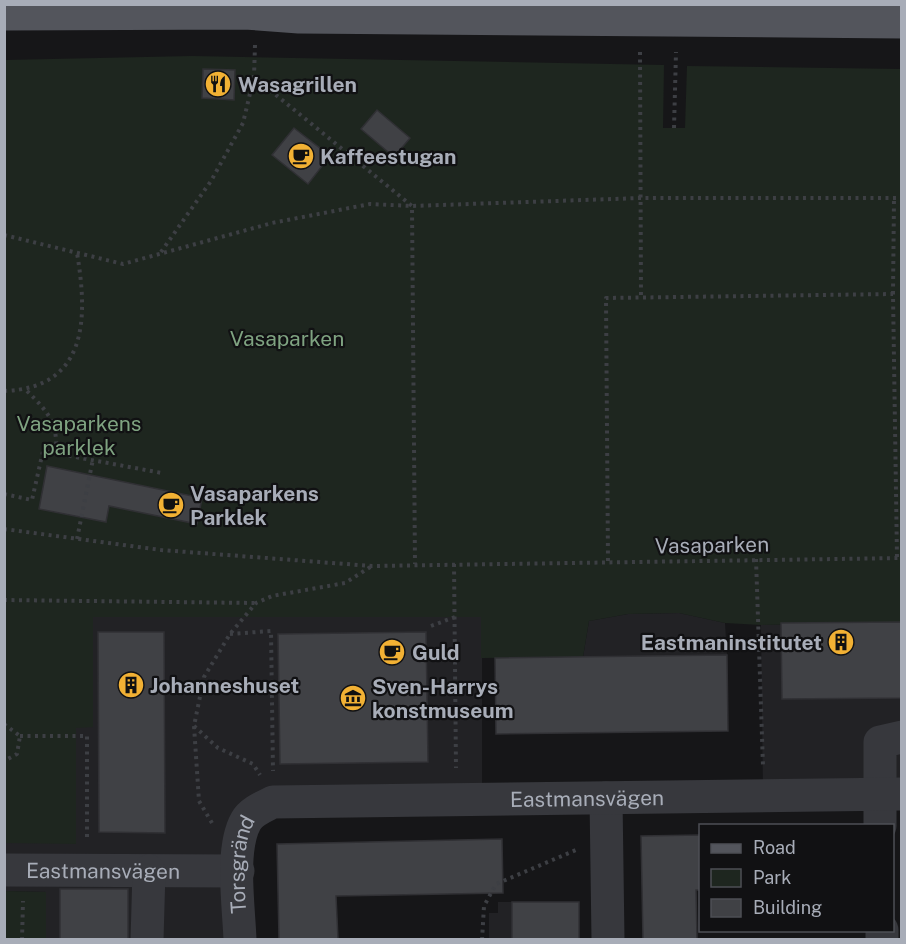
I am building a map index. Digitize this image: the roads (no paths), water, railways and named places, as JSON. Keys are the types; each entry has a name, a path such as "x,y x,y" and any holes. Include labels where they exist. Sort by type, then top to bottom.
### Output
{"main road":[{"path":"4,14 245,9 299,16 728,13 902,22"}],"street":[{"path":"887,804 880,742 902,737"},
{"name":"Eastmansvägen","path":"269,784 606,798 887,804"},
{"name":"Torsgränd","path":"240,939 239,841 246,820 259,809 269,784"},
{"path":"606,798 608,939"},
{"name":"Eastmansvägen","path":"14,870 238,871"},
{"path":"147,939 149,871"}],"place":[{"name":"Wasagrillen","path":"218,84"},
{"name":"Kaffeestugan","path":"301,156"},
{"name":"Vasaparkens Parklek","path":"171,505"},
{"name":"Eastmaninstitutet","path":"841,642"},
{"name":"Guld","path":"392,652"},
{"name":"Johanneshuset","path":"131,685"},
{"name":"Sven-Harrys konstmuseum","path":"353,698"}],"park label":[{"name":"Vasaparken","path":"287,338"},
{"name":"Vasaparkens parklek","path":"79,435"}]}
